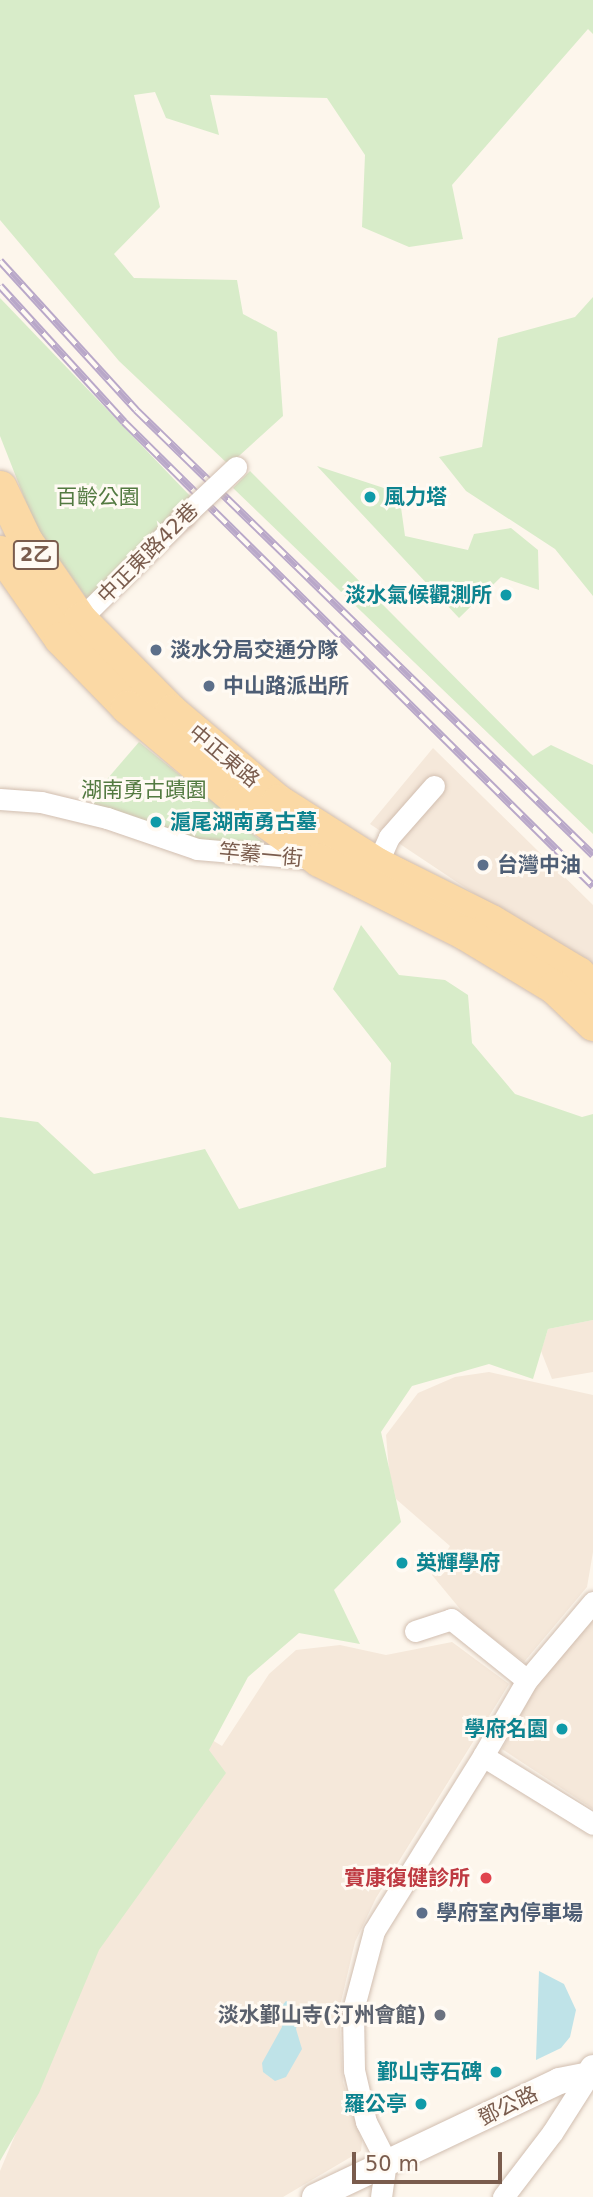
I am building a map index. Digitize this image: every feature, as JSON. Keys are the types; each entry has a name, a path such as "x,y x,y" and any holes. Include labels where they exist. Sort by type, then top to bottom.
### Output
{"main road":[{"name":"中正東路","path":"0,487 70,629 278,801 377,864 491,921 578,973 593,989"},
{"name":"中正東路","path":"0,552 70,629 137,716 239,802 318,860 463,932 554,987 593,1024"}],"street":[{"name":"中正東路42巷","path":"70,629 236,467"},
{"path":"377,864 389,837 434,786"},
{"name":"竿蓁一街","path":"0,799 41,802 81,812 197,849 318,860"},
{"path":"381,2197 386,2161 366,2122 354,2070 353,2011 374,1931 527,1680 593,1602"},
{"path":"415,1631 451,1619 527,1680"},
{"path":"483,1756 593,1824"},
{"path":"503,2197 592,2073"},
{"name":"鄧公路","path":"315,2197 386,2161 421,2149 559,2081 592,2073"}],"shaded area":[{"path":"433,748 593,905 593,978 575,961 370,824"},
{"path":"593,1320 593,1372 552,1379 541,1351 548,1329"},
{"path":"489,1372 593,1395 593,1552 587,1587 524,1662 470,1621 432,1575 450,1546 396,1499 389,1471 386,1435 418,1393 455,1377"},
{"path":"593,1617 593,1809 502,1749 538,1683"},
{"path":"452,1642 509,1684 376,1898 355,1942 339,2010 343,2082 362,2141 361,2151 283,2197 0,2197 0,2171 101,1931 212,1740 222,1746 269,1674 296,1650 340,1645 386,1655"}],"green space":[{"path":"0,0 593,0 593,34 588,29 452,185 463,239 409,247 362,227 365,155 327,98 210,95 219,135 166,118 155,92 134,95 160,207 114,254 134,278 237,280 243,314 277,332 283,416 229,465 119,361 0,220"},
{"path":"593,297 593,596 555,549 466,491 439,457 482,447 498,338 575,317"},
{"name":"百齡公園","path":"0,298 194,500 90,603 35,525 0,436"},
{"path":"317,466 399,493 405,536 468,550 474,534 511,528 538,550 539,590 501,577 459,618"},
{"path":"250,471 533,756 551,745 593,765 593,834 233,488"},
{"name":"湖南勇古蹟園","path":"139,742 269,847 200,843 101,813 90,799"},
{"path":"361,925 399,975 445,980 468,995 472,1043 515,1094 582,1117 593,1114 593,1320 548,1329 533,1379 489,1364 412,1386 381,1432 401,1522 334,1590 360,1644 299,1633 248,1677 209,1750 226,1773 99,1950 39,2093 0,2161 0,1117 38,1122 94,1174 205,1149 239,1209 386,1167 391,1063 333,989"}],"water":[{"path":"539,1971 564,1984 576,2010 570,2037 561,2048 536,2060"},
{"path":"286,2001 293,2003 299,2017 296,2029 302,2049 286,2077 275,2081 263,2072 262,2063 282,2027 280,2008"}],"railway":[{"path":"0,261 136,410 593,855"},
{"path":"0,286 124,422 593,886"}],"place":[{"name":"風力塔","path":"370,497"},
{"name":"淡水氣候觀測所","path":"506,595"},
{"name":"淡水分局交通分隊","path":"156,650"},
{"name":"中山路派出所","path":"209,686"},
{"name":"滬尾湖南勇古墓","path":"156,822"},
{"name":"台灣中油","path":"483,865"},
{"name":"英輝學府","path":"402,1563"},
{"name":"學府名園","path":"562,1729"},
{"name":"實康復健診所","path":"486,1878"},
{"name":"學府室內停車場","path":"422,1913"},
{"name":"淡水鄞山寺(汀州會館)","path":"440,2015"},
{"name":"鄞山寺石碑","path":"496,2072"},
{"name":"羅公亭","path":"421,2104"}]}
